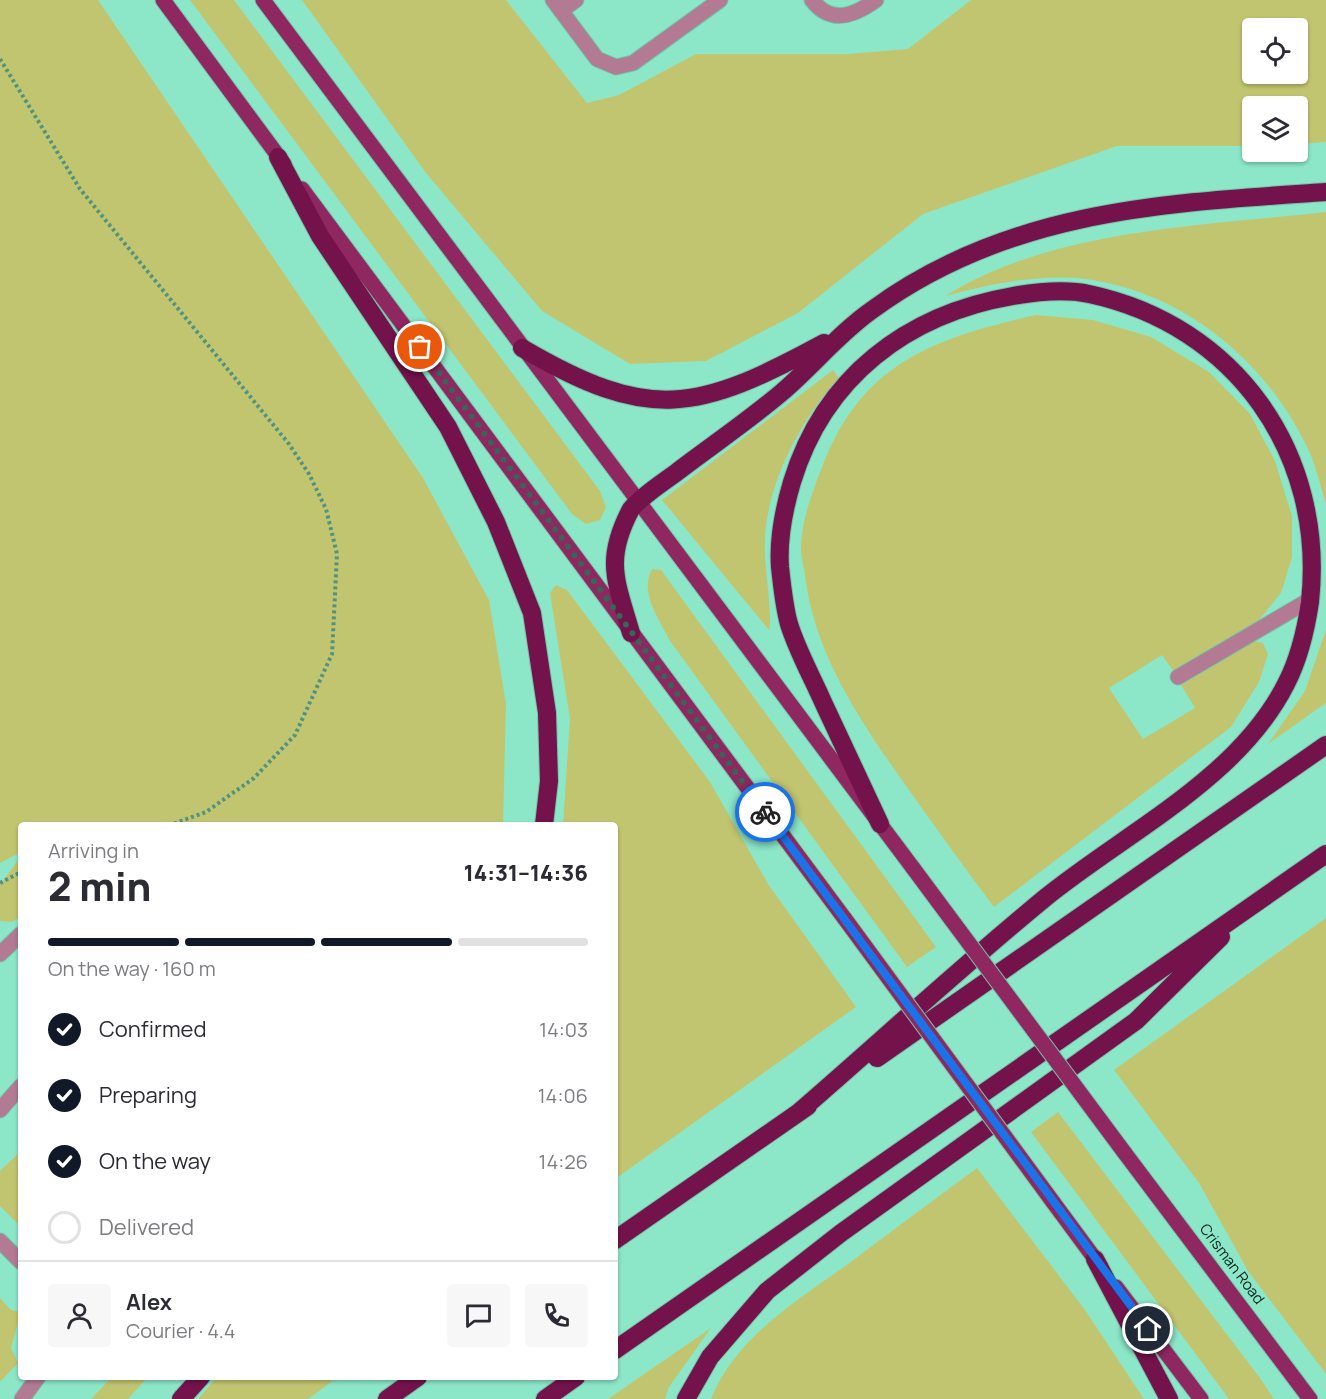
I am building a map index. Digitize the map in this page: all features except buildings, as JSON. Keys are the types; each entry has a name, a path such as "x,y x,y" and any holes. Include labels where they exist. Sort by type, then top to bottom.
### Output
{"highway":[{"path":"278,157 320,236 448,427 496,522 532,613 547,713 549,781 544,822"},
{"path":"522,348 580,380 611,392 650,400 671,400 716,393 766,375 841,334 917,280 967,255 1028,232 1078,218 1149,206 1326,192"},
{"path":"799,1112 1047,897 1215,772 1252,735 1286,684 1307,628 1315,569 1310,503 1288,441 1252,387 1207,345 1157,316 1086,293 1031,293 976,302 925,323 871,359 830,401 801,452 784,509 780,563 789,622 880,824"},
{"path":"631,633 614,565 617,537 637,502 783,392 841,334"},
{"path":"618,1238 1326,745"},
{"path":"618,1348 1326,854"},
{"path":"686,1399 710,1357 767,1291 841,1233 1136,1022 1257,902"},
{"path":"1095,1259 1169,1399"},
{"path":"182,1399 198,1380"},
{"path":"387,1399 414,1380"},
{"path":"545,1399 572,1380"}],"main road":[{"path":"163,0 1201,1399"},
{"name":"Crisman Road","path":"263,0 1310,1399"}],"street":[{"path":"576,0 557,5 597,59 616,67 633,63 720,0"},
{"path":"812,0 819,10 837,17 861,11 876,0"},
{"path":"1178,677 1311,599"},
{"path":"0,954 18,937"},
{"path":"0,1110 18,1089"},
{"path":"0,1241 18,1259"},
{"path":"22,1399 36,1380"}],"path":[{"path":"0,59 80,189 303,464 326,509 338,554 332,654 295,735 254,778 206,812 178,822"},
{"path":"0,883 18,874"}],"green space":[{"path":"0,0 98,0 423,478 489,600 506,704 503,822 18,822 18,854 0,863"},
{"path":"190,0 234,0 600,491 606,507 600,520 586,524 572,514"},
{"path":"302,0 506,0 587,103 619,95 696,54 848,54 908,49 971,0 1326,0 1326,142 1308,143 1308,96 1242,96 1242,146 1117,146 923,214 798,313 706,361 630,364 542,311 426,173"},
{"path":"1326,212 1326,504 1307,447 1290,416 1270,387 1246,361 1192,317 1128,288 1075,278 1019,280 945,296 987,274 1032,257 1080,244 1180,227"},
{"path":"1036,315 1093,320 1151,337 1209,372 1250,414 1275,461 1292,516 1292,557 1281,593 1259,620 1176,675 1162,655 1109,688 1143,739 1195,708 1181,685 1253,641 1263,643 1268,654 1259,682 1231,727 994,907 889,762 842,687 829,661 810,605 801,545 806,513 824,462 841,428 860,400 883,377 908,359 936,345 1000,323"},
{"path":"833,370 839,378 824,395 797,436 777,482 770,506 765,552 769,630 662,500"},
{"path":"652,569 661,570 936,947 907,967 670,641 649,597 648,587"},
{"path":"556,585 567,590 710,782 768,884 856,1007 618,1177 618,822 563,822 570,719 550,593"},
{"path":"1326,630 1326,703 1268,744 1305,691"},
{"path":"18,860 18,919 12,922 0,921 0,885"},
{"path":"1326,918 1326,1374 1248,1271 1199,1183 1114,1070"},
{"path":"1058,1112 1274,1399 1229,1399 1031,1132"},
{"path":"18,1154 18,1224 0,1206 0,1171"},
{"path":"977,1168 1085,1310 1144,1399 711,1399 736,1356 771,1321"},
{"path":"0,1298 11,1310 18,1311 18,1323 11,1348 18,1363 0,1382"},
{"path":"711,1328 669,1387 665,1399 608,1399"},
{"path":"109,1380 145,1380 128,1399 91,1399"},
{"path":"214,1380 334,1380 308,1399 198,1399"}],"way so far":[{"path":"420,347 765,812"}],"route":[{"path":"765,812 1148,1329"}]}
